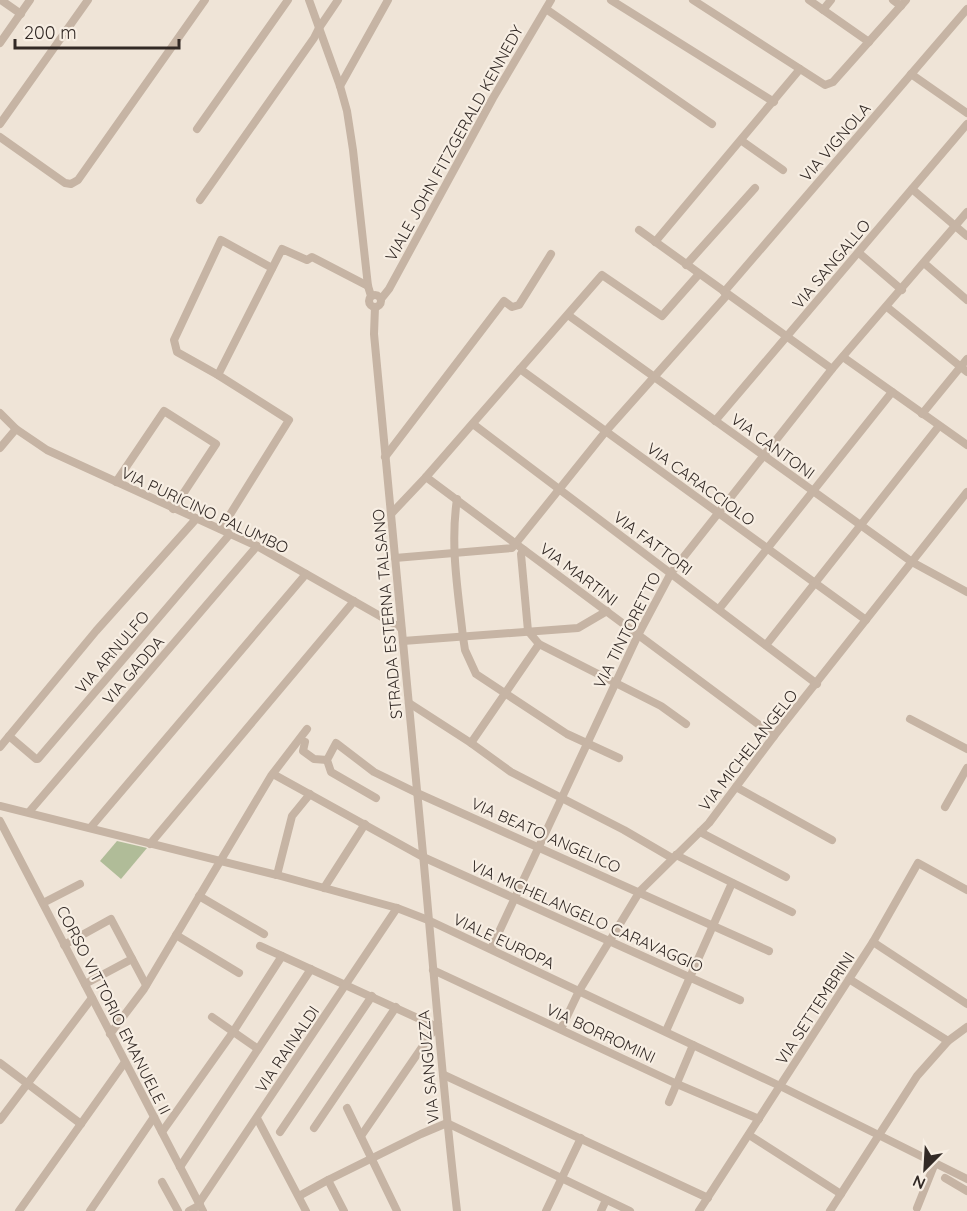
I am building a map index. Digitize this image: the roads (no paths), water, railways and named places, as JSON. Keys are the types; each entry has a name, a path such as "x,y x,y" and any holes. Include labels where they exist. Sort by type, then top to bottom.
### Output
{"street":[{"path":"1,0 21,14"},
{"path":"0,43 30,0"},
{"path":"0,124 88,0"},
{"path":"0,136 65,183 71,184 78,180 205,0"},
{"path":"197,129 288,0"},
{"path":"309,0 347,111 371,296 370,304 375,307 380,304 381,299 376,295 371,296"},
{"path":"200,200 314,39 338,0"},
{"path":"340,86 388,0"},
{"name":"VIALE JOHN FITZGERALD KENNEDY","path":"381,299 389,289 494,98 551,0"},
{"path":"611,0 774,102"},
{"path":"693,0 825,85 833,82 904,3 893,0"},
{"path":"809,0 869,42"},
{"path":"823,10 831,0"},
{"path":"546,9 712,124"},
{"name":"VIA VIGNOLA","path":"516,544 606,431 967,9"},
{"path":"655,242 800,69"},
{"path":"912,74 967,113"},
{"name":"VIA SANGALLO","path":"715,421 967,124"},
{"path":"742,141 783,170"},
{"path":"686,265 755,188"},
{"path":"912,189 967,236"},
{"name":"VIA TINTORETTO","path":"491,949 586,743 671,573 831,369 902,290 967,212"},
{"path":"639,230 831,369"},
{"path":"221,529 289,420 177,352 174,340 221,240 272,268"},
{"path":"218,375 282,249 307,260 312,257 368,286"},
{"path":"859,253 902,290"},
{"path":"385,457 504,301 512,307 519,304 551,254"},
{"path":"924,263 967,300"},
{"path":"391,514 473,424 602,275 662,316 699,274"},
{"name":"STRADA ESTERNA TALSANO","path":"375,307 374,334 428,920"},
{"path":"887,307 964,369"},
{"name":"VIA CANTONI","path":"568,315 912,562 967,592"},
{"path":"843,357 967,445"},
{"path":"922,414 964,369 967,358"},
{"name":"VIA CARACCIOLO","path":"520,369 866,620"},
{"path":"719,609 892,392"},
{"path":"116,482 164,411 216,444 173,509"},
{"name":"VIA PURICINO PALUMBO","path":"0,413 16,429 47,450 257,546 401,628"},
{"name":"VIA FATTORI","path":"473,424 817,684"},
{"path":"766,645 939,426"},
{"path":"0,448 16,429"},
{"name":"VIA MARTINI","path":"426,477 774,736"},
{"name":"VIA MICHELANGELO","path":"561,1029 579,991 640,891 700,832 967,492"},
{"path":"458,500 453,525 454,553 465,650 476,674 567,734 619,758"},
{"path":"0,747 96,631 196,519"},
{"name":"VIA ARNULFO","path":"9,736 38,759 230,534"},
{"path":"395,558 512,548 516,544"},
{"name":"VIA GADDA","path":"29,812 257,546"},
{"path":"524,550 521,554 528,632 539,644 661,706 686,724"},
{"path":"91,827 306,574"},
{"path":"150,844 354,602"},
{"path":"403,641 578,628 607,611"},
{"path":"471,743 539,644"},
{"path":"408,703 471,743 511,772 674,857 792,912"},
{"path":"910,719 967,749"},
{"path":"110,1034 146,985 273,774 307,729"},
{"path":"304,742 303,751 314,759 327,760 330,772 376,798"},
{"name":"VIA BEATO ANGELICO","path":"327,760 336,743 374,772 417,793 640,891 769,951"},
{"path":"945,807 967,768"},
{"name":"VIA MICHELANGELO CARAVAGGIO","path":"273,774 423,857 740,1000"},
{"path":"736,787 832,840"},
{"path":"277,875 292,816 310,794"},
{"name":"VIALE EUROPA","path":"0,806 91,827 397,908 428,920 666,1031 967,1179"},
{"path":"1,823 6,814 16,809"},
{"name":"CORSO VITTORIO EMANUELE II","path":"1,823 201,1207"},
{"path":"324,888 364,824"},
{"path":"700,832 786,877"},
{"name":"VIA SETTEMBRINI","path":"699,1211 873,942 918,863 967,890"},
{"path":"666,1031 732,883"},
{"path":"43,903 80,884"},
{"path":"199,896 264,934"},
{"name":"VIA RAINALDI","path":"201,1207 257,1118 397,908"},
{"path":"64,945 109,916 146,985"},
{"name":"VIA SANGUZZA","path":"428,920 436,1025 444,1075 457,1211"},
{"path":"176,935 239,973"},
{"path":"873,942 967,1004"},
{"path":"260,946 436,1025 361,1136"},
{"path":"162,1132 233,1032 282,956"},
{"path":"85,984 132,959"},
{"path":"180,1167 311,969"},
{"name":"VIA BORROMINI","path":"433,970 677,1084 759,1119"},
{"path":"849,979 948,1041"},
{"path":"279,1132 372,996"},
{"path":"0,1120 92,998"},
{"path":"314,1128 396,1007"},
{"path":"212,1017 258,1049"},
{"path":"830,1211 917,1076 948,1041 967,1027"},
{"path":"669,1102 693,1045"},
{"path":"19,1211 125,1062"},
{"path":"0,1063 81,1124"},
{"path":"444,1075 708,1198"},
{"path":"347,1108 397,1211"},
{"path":"90,1211 154,1117"},
{"path":"257,1118 306,1211"},
{"path":"299,1196 447,1123 630,1211"},
{"path":"749,1135 841,1194"},
{"path":"546,1211 580,1138"},
{"path":"917,1208 935,1163"},
{"path":"954,1172 947,1179 967,1191"},
{"path":"328,1180 344,1211"},
{"path":"162,1182 178,1211"},
{"path":"601,1211 606,1200"},
{"path":"189,1211 201,1207"}]}
